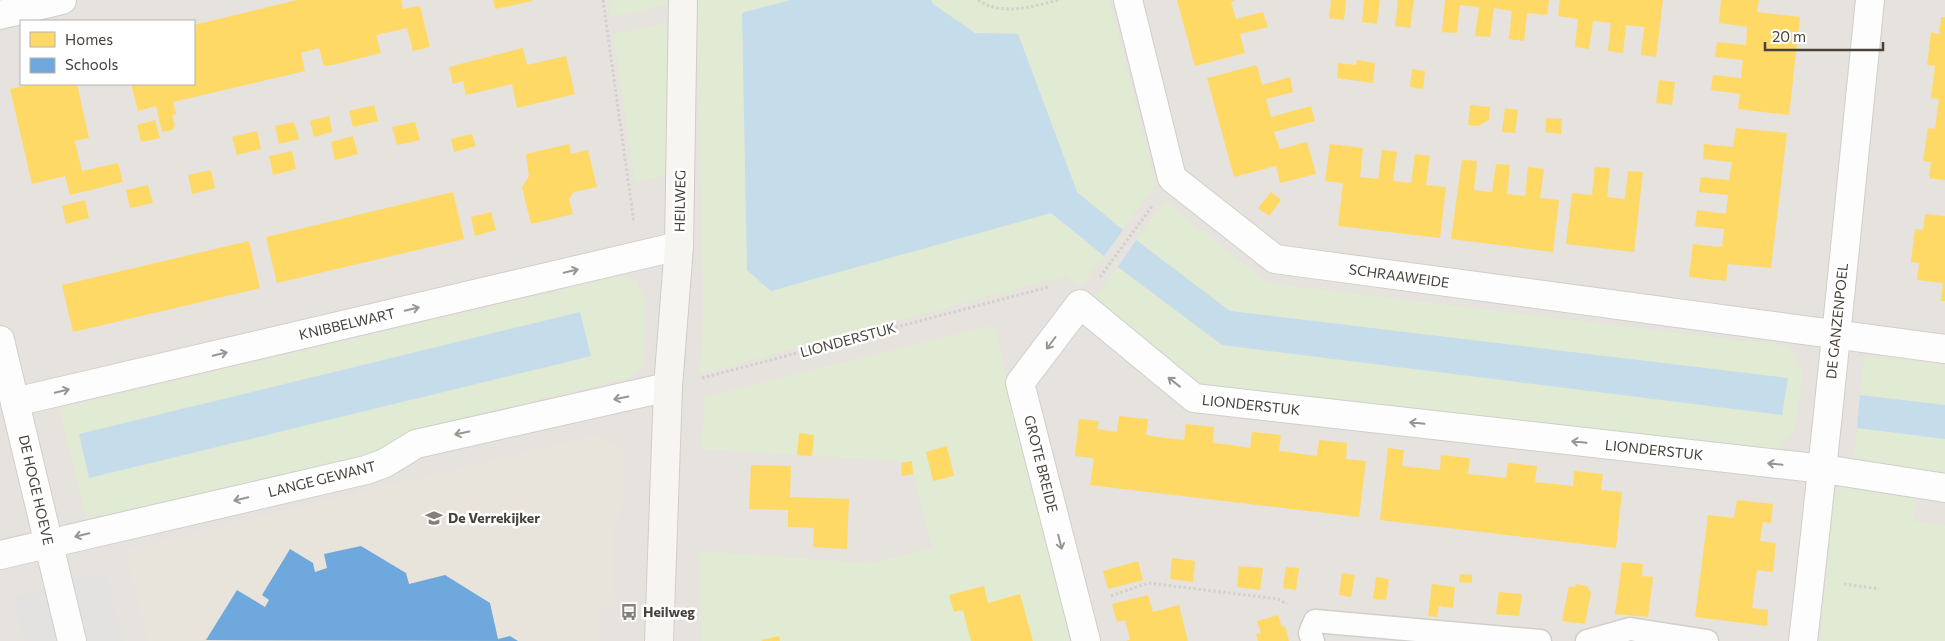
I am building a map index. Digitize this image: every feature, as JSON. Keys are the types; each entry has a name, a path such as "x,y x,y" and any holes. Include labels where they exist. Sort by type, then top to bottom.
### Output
{"street":[{"path":"0,15 62,0"},
{"name":"HEILWEG","path":"659,641 668,387 679,246 683,0"},
{"path":"1128,0 1172,178"},
{"name":"DE GANZENPOEL","path":"1803,641 1824,469 1835,336 1870,0"},
{"name":"SCHRAAWEIDE","path":"1172,178 1275,259 1835,336 1945,349"},
{"name":"KNIBBELWART","path":"14,402 679,246"},
{"name":"LIONDERSTUK","path":"1080,304 1194,398 1824,469 1945,488"},
{"name":"GROTE BREIDE","path":"1080,304 1020,383 1086,641"},
{"name":"DE HOGE HOEVE","path":"0,340 3,368 14,402 72,641"},
{"name":"LANGE GEWANT","path":"0,555 366,470 385,463 416,444 668,387"}],"lane":[{"path":"1587,641 1630,628 1707,641"},
{"path":"1314,631 1540,641"}],"path":[{"path":"602,0 639,255"},
{"path":"978,0 988,6 1014,10 1060,0"},
{"path":"1080,304 1172,178"},
{"name":"LIONDERSTUK","path":"668,387 1054,285 1080,304"},
{"path":"1077,608 1148,583 1278,599 1314,631"},
{"path":"1844,584 1879,589"}],"shaded area":[{"path":"0,0 1945,0 1945,641 0,641"},
{"name":"De Verrekijker","path":"595,435 626,452 625,498 611,539 615,607 600,607 601,641 147,641 125,549"},
{"path":"106,573 123,641 24,641 13,597"}],"green space":[{"path":"608,0 667,0 668,4 611,17"},
{"path":"697,0 790,0 742,14 770,291 1051,213 1104,256 1081,286 1065,276 696,375 702,360 703,298"},
{"path":"931,0 1110,0 1156,183 1123,230 1077,192 1018,34 975,33 933,4"},
{"path":"673,21 674,174 635,182 613,34"},
{"path":"1165,201 1268,283 1788,346 1803,370 1795,429 1776,453 1202,384 1093,298 1118,267 1222,345 1782,415 1788,379 1230,311 1136,240"},
{"path":"620,276 636,280 645,301 644,365 630,378 432,425 371,454 86,519 59,408","holes":["580,313 591,356 89,478"]},
{"path":"994,325 1070,641 701,641 699,551 871,563 932,547 910,462 701,449 705,397"},
{"path":"1864,355 1945,365 1945,405 1860,395"},
{"path":"1857,428 1945,439 1945,473 1853,462"},
{"path":"1851,483 1917,493 1914,521 1945,525 1945,641 1820,641 1834,499 1840,486"}],"water":[{"path":"790,0 931,0 933,4 975,33 1018,34 1077,192 1123,230 1104,256 1051,213 771,291 747,270 742,13"},
{"path":"1136,240 1230,311 1788,378 1782,415 1222,345 1118,267"},
{"path":"580,312 591,356 89,478 79,434"},
{"path":"1860,395 1945,405 1945,439 1857,428"}],"building: Homes":[{"path":"297,0 401,0 403,9 420,6 430,47 413,51 407,28 376,35 381,53 337,64 324,66 319,48 301,53 305,71 173,102 176,114 172,115 175,126 172,130 162,132 156,106 138,111 131,85 195,85 195,25"},
{"path":"493,0 532,0 532,1 495,9"},
{"path":"1177,0 1236,0 1231,2 1236,19 1263,12 1268,27 1240,34 1245,53 1195,66"},
{"path":"1331,0 1346,0 1344,20 1329,18"},
{"path":"1364,0 1380,0 1377,24 1362,22"},
{"path":"1398,0 1414,0 1410,28 1395,26"},
{"path":"1445,0 1549,0 1547,15 1527,13 1524,41 1509,39 1512,11 1494,8 1490,37 1475,36 1479,7 1460,5 1457,33 1442,32"},
{"path":"1560,0 1663,0 1656,57 1641,55 1644,27 1626,25 1623,53 1608,51 1611,23 1593,21 1589,49 1575,47 1578,19 1558,16"},
{"path":"1721,0 1759,0 1757,12 1800,17 1789,115 1738,109 1740,94 1711,90 1713,75 1741,78 1743,60 1715,57 1717,42 1746,45 1747,27 1719,23"},
{"path":"1941,17 1945,17 1945,180 1929,178 1931,162 1923,161 1928,128 1935,129 1939,99 1931,98 1935,66 1927,65 1931,32 1939,34"},
{"path":"523,48 527,65 566,56 575,94 517,108 512,84 466,95 463,81 453,84 449,67"},
{"path":"1357,60 1375,63 1373,83 1337,78 1338,63 1356,65"},
{"path":"1257,65 1262,85 1290,77 1293,92 1266,99 1271,117 1311,106 1315,121 1274,132 1280,149 1307,142 1316,174 1280,183 1276,166 1234,177 1207,78"},
{"path":"1412,69 1425,71 1423,89 1410,87"},
{"path":"1659,80 1675,82 1672,105 1656,103"},
{"path":"27,85 77,85 89,138 75,141 82,171 118,163 123,182 70,195 65,176 32,184 10,89"},
{"path":"374,105 378,121 353,127 349,111"},
{"path":"1470,105 1490,107 1489,120 1478,126 1468,125"},
{"path":"1505,108 1518,110 1515,133 1502,132"},
{"path":"329,116 332,132 314,137 310,121"},
{"path":"1546,118 1562,119 1561,134 1545,132"},
{"path":"155,120 160,138 141,142 137,125"},
{"path":"294,122 299,139 279,144 275,126"},
{"path":"415,122 420,140 397,145 392,127"},
{"path":"1736,128 1787,133 1771,268 1728,264 1726,281 1689,277 1693,244 1722,247 1724,229 1695,226 1697,210 1726,214 1728,195 1699,192 1701,177 1729,180 1732,162 1703,159 1704,144 1733,147"},
{"path":"257,131 261,149 237,155 232,137"},
{"path":"472,134 476,146 454,152 451,139"},
{"path":"353,136 358,154 335,160 331,142"},
{"path":"569,144 571,154 588,150 597,187 574,192 569,199 573,214 531,224 522,187 529,176 526,154"},
{"path":"1330,144 1363,148 1360,177 1378,179 1382,150 1397,152 1393,181 1411,183 1415,154 1430,156 1426,185 1446,187 1440,238 1338,226 1343,183 1325,181"},
{"path":"292,151 296,169 273,175 269,156"},
{"path":"1462,160 1477,161 1474,190 1492,192 1496,164 1510,165 1507,194 1525,196 1528,167 1544,169 1540,198 1559,200 1553,252 1451,239"},
{"path":"1595,167 1610,168 1607,197 1625,199 1628,171 1643,172 1634,252 1566,244 1572,193 1592,195"},
{"path":"211,170 215,188 192,194 188,175"},
{"path":"148,185 153,203 130,208 126,190"},
{"path":"453,192 464,239 277,283 266,237"},
{"path":"1271,192 1281,200 1269,216 1258,208"},
{"path":"85,200 89,218 66,224 62,206"},
{"path":"491,212 496,230 475,236 471,217"},
{"path":"1925,214 1945,216 1945,301 1941,301 1943,283 1917,280 1919,263 1911,262 1915,229 1923,230"},
{"path":"249,241 260,288 73,332 62,285"},
{"path":"1119,416 1148,419 1146,435 1184,440 1186,424 1214,427 1213,443 1250,448 1252,432 1281,435 1279,451 1317,456 1319,440 1347,443 1346,459 1366,461 1359,517 1090,485 1094,458 1075,456 1079,419 1099,421 1097,429 1117,432"},
{"path":"799,433 814,435 812,456 797,455"},
{"path":"947,446 954,476 933,481 926,452"},
{"path":"1388,448 1404,450 1402,466 1440,470 1441,455 1470,458 1468,474 1506,478 1508,463 1537,466 1535,482 1573,486 1574,471 1603,474 1601,490 1622,492 1616,548 1380,520"},
{"path":"912,461 913,474 902,476 901,463"},
{"path":"751,465 791,466 790,497 849,499 847,549 813,547 814,528 788,527 788,510 749,509"},
{"path":"1737,500 1773,504 1771,523 1763,522 1760,541 1776,543 1773,572 1757,570 1752,608 1768,610 1767,626 1695,617 1708,515 1734,518"},
{"path":"1172,558 1195,561 1193,582 1170,579"},
{"path":"1138,561 1143,580 1108,589 1103,571"},
{"path":"1622,562 1643,564 1642,576 1653,577 1648,617 1615,614"},
{"path":"1239,566 1263,568 1260,590 1237,587"},
{"path":"1286,567 1299,568 1296,590 1283,588"},
{"path":"1342,573 1355,575 1351,597 1339,595"},
{"path":"1460,574 1472,575 1472,583 1459,582"},
{"path":"1376,577 1389,579 1386,600 1373,599"},
{"path":"1432,584 1455,587 1453,608 1439,606 1437,617 1428,616"},
{"path":"1576,584 1587,586 1591,593 1585,624 1562,621 1569,586 1575,587"},
{"path":"984,586 988,603 1020,594 1033,641 971,641 963,610 954,612 949,595"},
{"path":"1499,592 1522,594 1519,616 1496,614"},
{"path":"1148,595 1153,612 1179,605 1188,641 1126,641 1130,639 1125,620 1117,622 1112,604"},
{"path":"1278,615 1282,627 1285,626 1289,641 1258,641 1256,634 1261,633 1257,621"},
{"path":"779,636 780,641 762,641 762,640"}],"building: Schools":[{"path":"361,546 406,573 409,584 445,575 490,603 498,639 510,636 518,641 206,640 237,590 265,607 269,600 262,595 290,549 313,563 315,572 327,568 324,554"}],"place":[{"name":"De Verrekijker","path":"434,518"},
{"name":"Heilweg","path":"629,612"}]}
